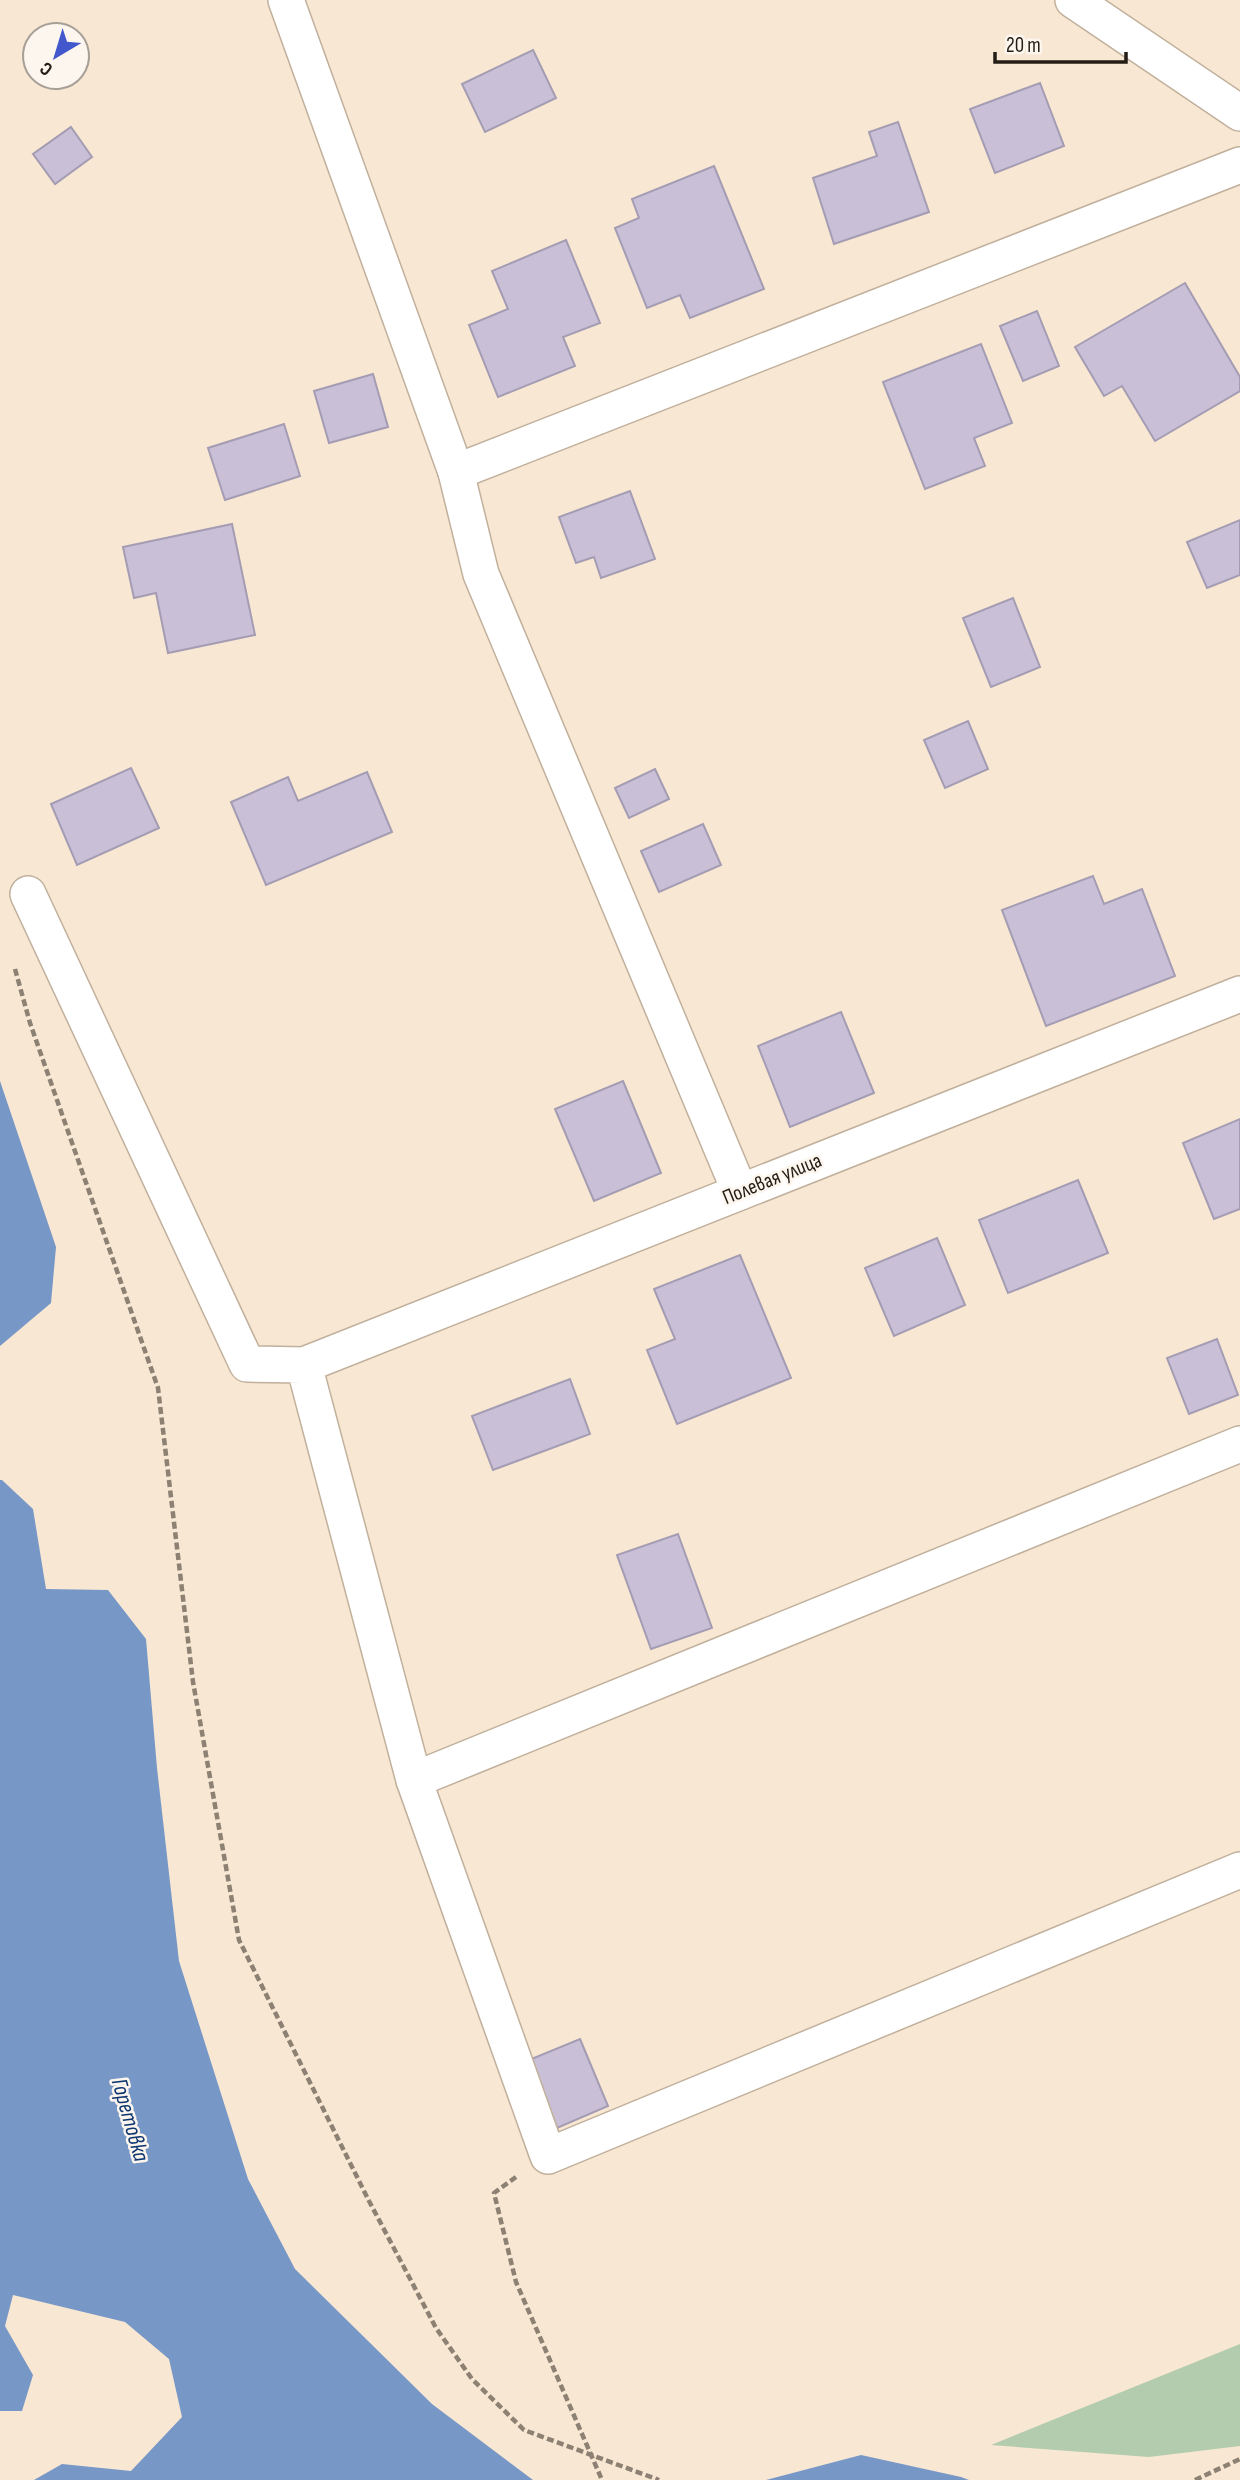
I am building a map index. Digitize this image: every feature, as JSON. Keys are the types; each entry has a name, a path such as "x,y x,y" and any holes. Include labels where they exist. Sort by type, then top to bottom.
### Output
{"street":[{"path":"286,0 456,472 481,574 740,1192"},
{"path":"1073,0 1240,113"},
{"path":"456,472 1240,165"},
{"path":"28,894 247,1364 304,1365 414,1780 548,2156 1240,1870"},
{"name":"Полевая улица","path":"304,1365 1240,994"},
{"path":"414,1780 1240,1444"}],"path":[{"path":"13,960 30,1023 159,1388 193,1682 239,1940 369,2201 436,2328 472,2379 524,2430 659,2480"},
{"path":"548,2156 494,2193 516,2282 603,2480"},
{"path":"1195,2480 1240,2459"}],"green space":[{"path":"1240,2344 1240,2446 1149,2457 991,2445"}],"water":[{"path":"0,1081 56,1247 51,1303 0,1346"},
{"name":"Горетовка","path":"0,1480 33,1509 46,1589 108,1590 146,1639 157,1768 179,1961 248,2179 295,2269 432,2404 533,2480 34,2480 62,2464 131,2471 182,2417 169,2359 125,2322 13,2295 5,2326 33,2375 22,2411 0,2411"},
{"path":"861,2455 961,2477 969,2480 766,2480"}],"building":[{"path":"533,50 556,98 485,132 462,84"},
{"path":"1040,83 1064,146 995,173 970,109"},
{"path":"898,122 929,212 834,244 813,178 877,156 869,132"},
{"path":"71,127 92,157 55,184 33,154"},
{"path":"714,166 764,289 690,318 680,295 647,308 615,228 639,218 632,199"},
{"path":"566,240 600,323 563,337 575,366 498,397 469,325 508,309 492,271"},
{"path":"1185,283 1240,377 1240,391 1155,441 1122,386 1104,396 1075,347"},
{"path":"1037,311 1059,366 1023,381 1000,326"},
{"path":"981,344 1012,423 974,438 985,466 925,489 883,382"},
{"path":"373,374 388,427 329,443 314,391"},
{"path":"284,424 300,476 225,500 208,448"},
{"path":"630,491 655,559 601,578 594,557 576,563 559,517"},
{"path":"1240,520 1240,575 1207,588 1187,542"},
{"path":"232,524 255,635 168,653 156,593 134,598 123,547"},
{"path":"1013,598 1040,667 991,687 963,618"},
{"path":"968,721 988,769 945,788 924,740"},
{"path":"131,768 159,828 77,865 51,804"},
{"path":"655,769 669,799 629,818 615,788"},
{"path":"367,772 392,832 266,885 231,802 288,777 298,801"},
{"path":"703,824 721,865 659,892 641,851"},
{"path":"1093,876 1104,904 1142,889 1175,976 1046,1026 1002,910"},
{"path":"841,1012 874,1093 790,1127 758,1046"},
{"path":"623,1081 661,1173 594,1201 555,1109"},
{"path":"1240,1119 1240,1209 1214,1219 1183,1143"},
{"path":"1078,1180 1108,1253 1008,1293 979,1220"},
{"path":"937,1238 965,1305 894,1336 865,1268"},
{"path":"740,1255 791,1378 677,1424 647,1350 675,1339 654,1289"},
{"path":"1217,1339 1238,1395 1189,1414 1167,1358"},
{"path":"570,1379 590,1434 493,1470 472,1416"},
{"path":"678,1534 712,1628 651,1649 617,1555"},
{"path":"580,2039 608,2106 557,2128 529,2060"}]}
